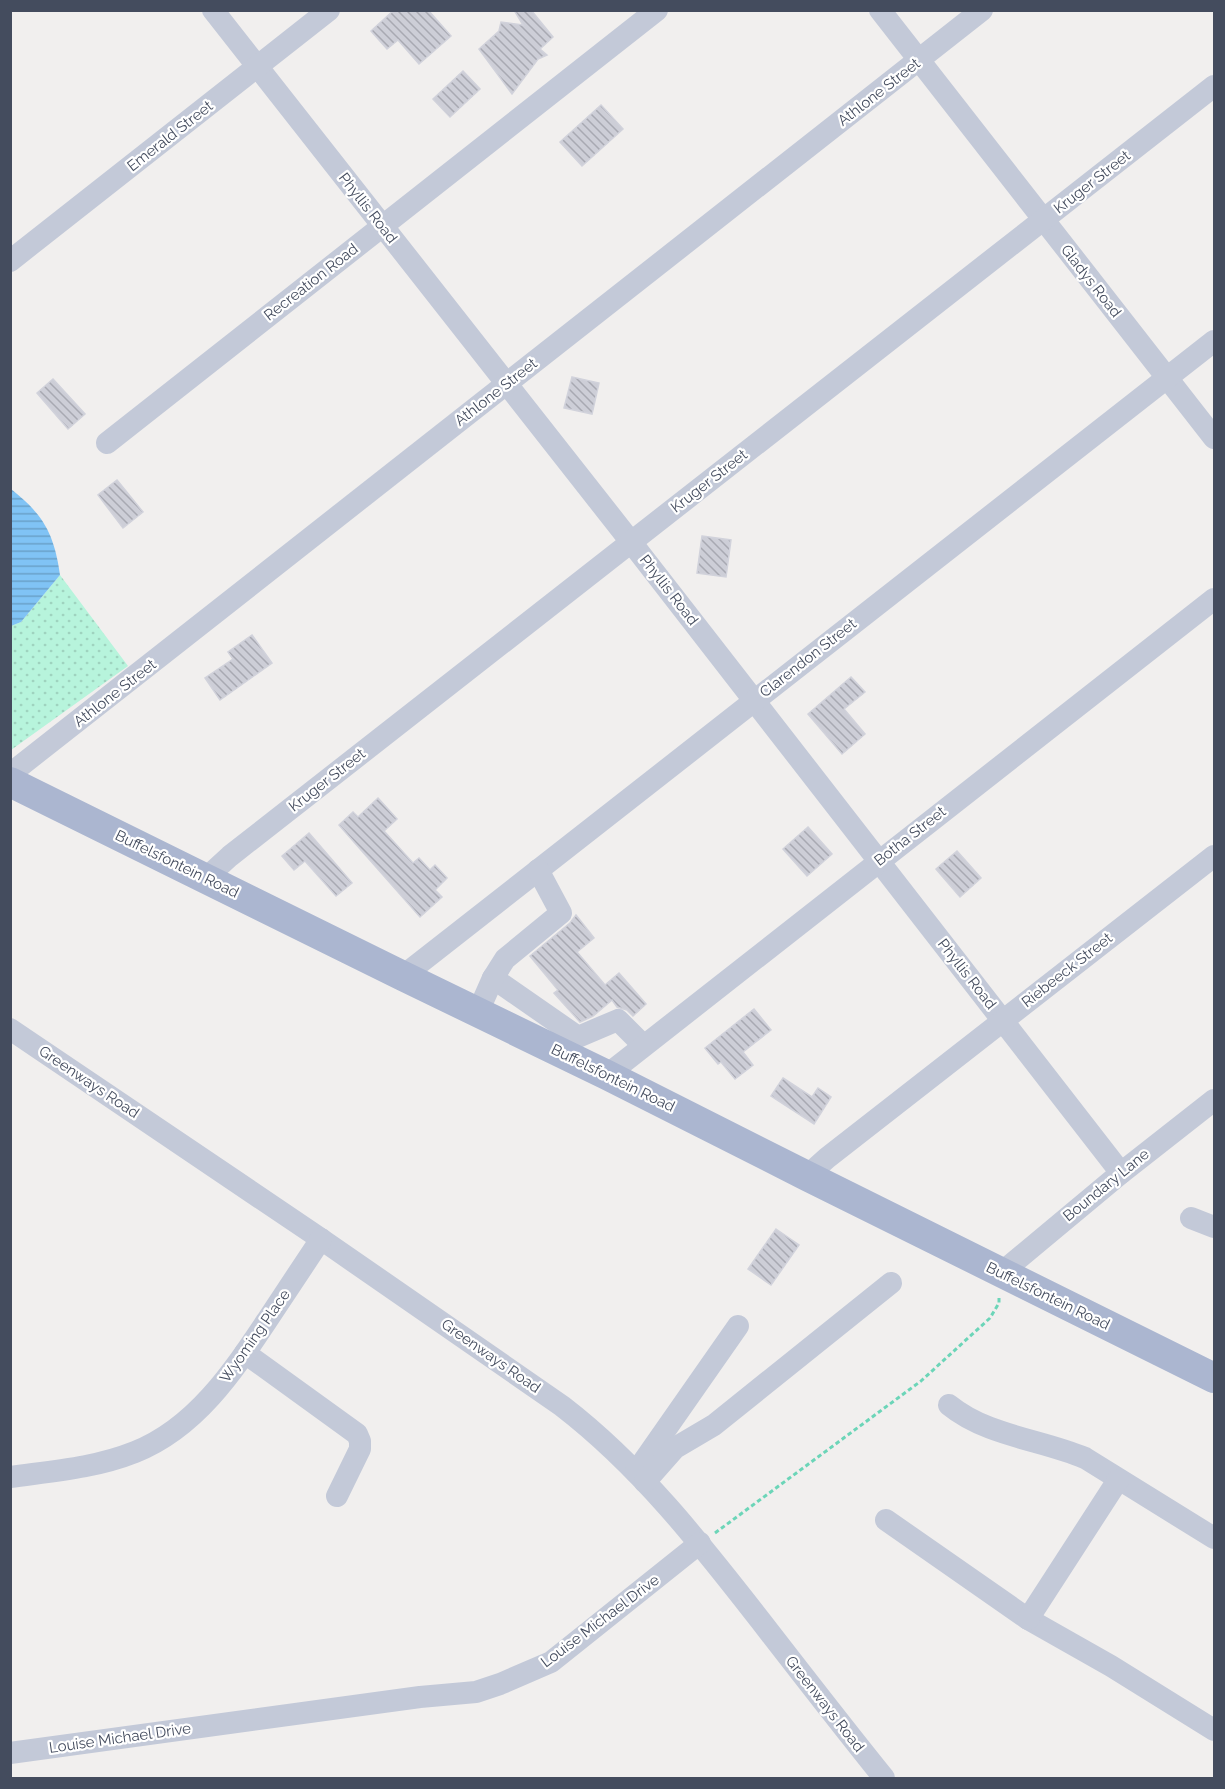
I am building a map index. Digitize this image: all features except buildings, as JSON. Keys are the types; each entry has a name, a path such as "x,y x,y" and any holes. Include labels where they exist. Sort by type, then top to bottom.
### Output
{"main road":[{"name":"Buffelsfontein Road","path":"10,782 607,1075 1215,1378"}],"street":[{"name":"Phyllis Road","path":"213,10 507,383 1120,1173"},
{"name":"Emerald Street","path":"10,261 329,10"},
{"name":"Recreation Road","path":"107,443 657,10"},
{"name":"Gladys Road","path":"880,10 1215,438"},
{"name":"Athlone Street","path":"10,774 982,10"},
{"name":"Kruger Street","path":"207,878 230,856 1215,86"},
{"name":"Clarendon Street","path":"403,976 1215,341"},
{"name":"Botha Street","path":"607,1075 1215,599"},
{"name":"Riebeeck Street","path":"807,1176 827,1158 1215,856"},
{"path":"478,1012 493,978 505,959 561,914 538,870"},
{"path":"493,978 578,1037 618,1020 643,1046"},
{"name":"Greenways Road","path":"10,1029 321,1239 587,1425 640,1477 700,1543 885,1779"},
{"name":"Boundary Lane","path":"1001,1273 1120,1173 1215,1100"},
{"path":"1191,1218 1215,1227"},
{"name":"Wyoming Place","path":"10,1477 94,1466 137,1452 174,1430 204,1405 236,1368 321,1239"},
{"path":"640,1477 675,1448 714,1425 891,1283"},
{"path":"640,1477 738,1326"},
{"path":"245,1353 357,1434 360,1449 337,1496"},
{"path":"949,1405 964,1417 978,1424 1067,1450 1084,1458 1215,1538"},
{"path":"1028,1619 1118,1480"},
{"path":"886,1520 1028,1619 1111,1666 1215,1730"},
{"name":"Louise Michael Drive","path":"10,1753 408,1698 476,1692 501,1684 551,1662 700,1543"}],"path":[{"path":"700,1543 921,1381 963,1344 990,1318 999,1303 1001,1273"}],"green space":[{"path":"60,575 128,666 11,750 11,626 21,622"}],"water":[{"path":"11,489 32,508 46,526 58,561 60,575 21,622 11,626"}]}
